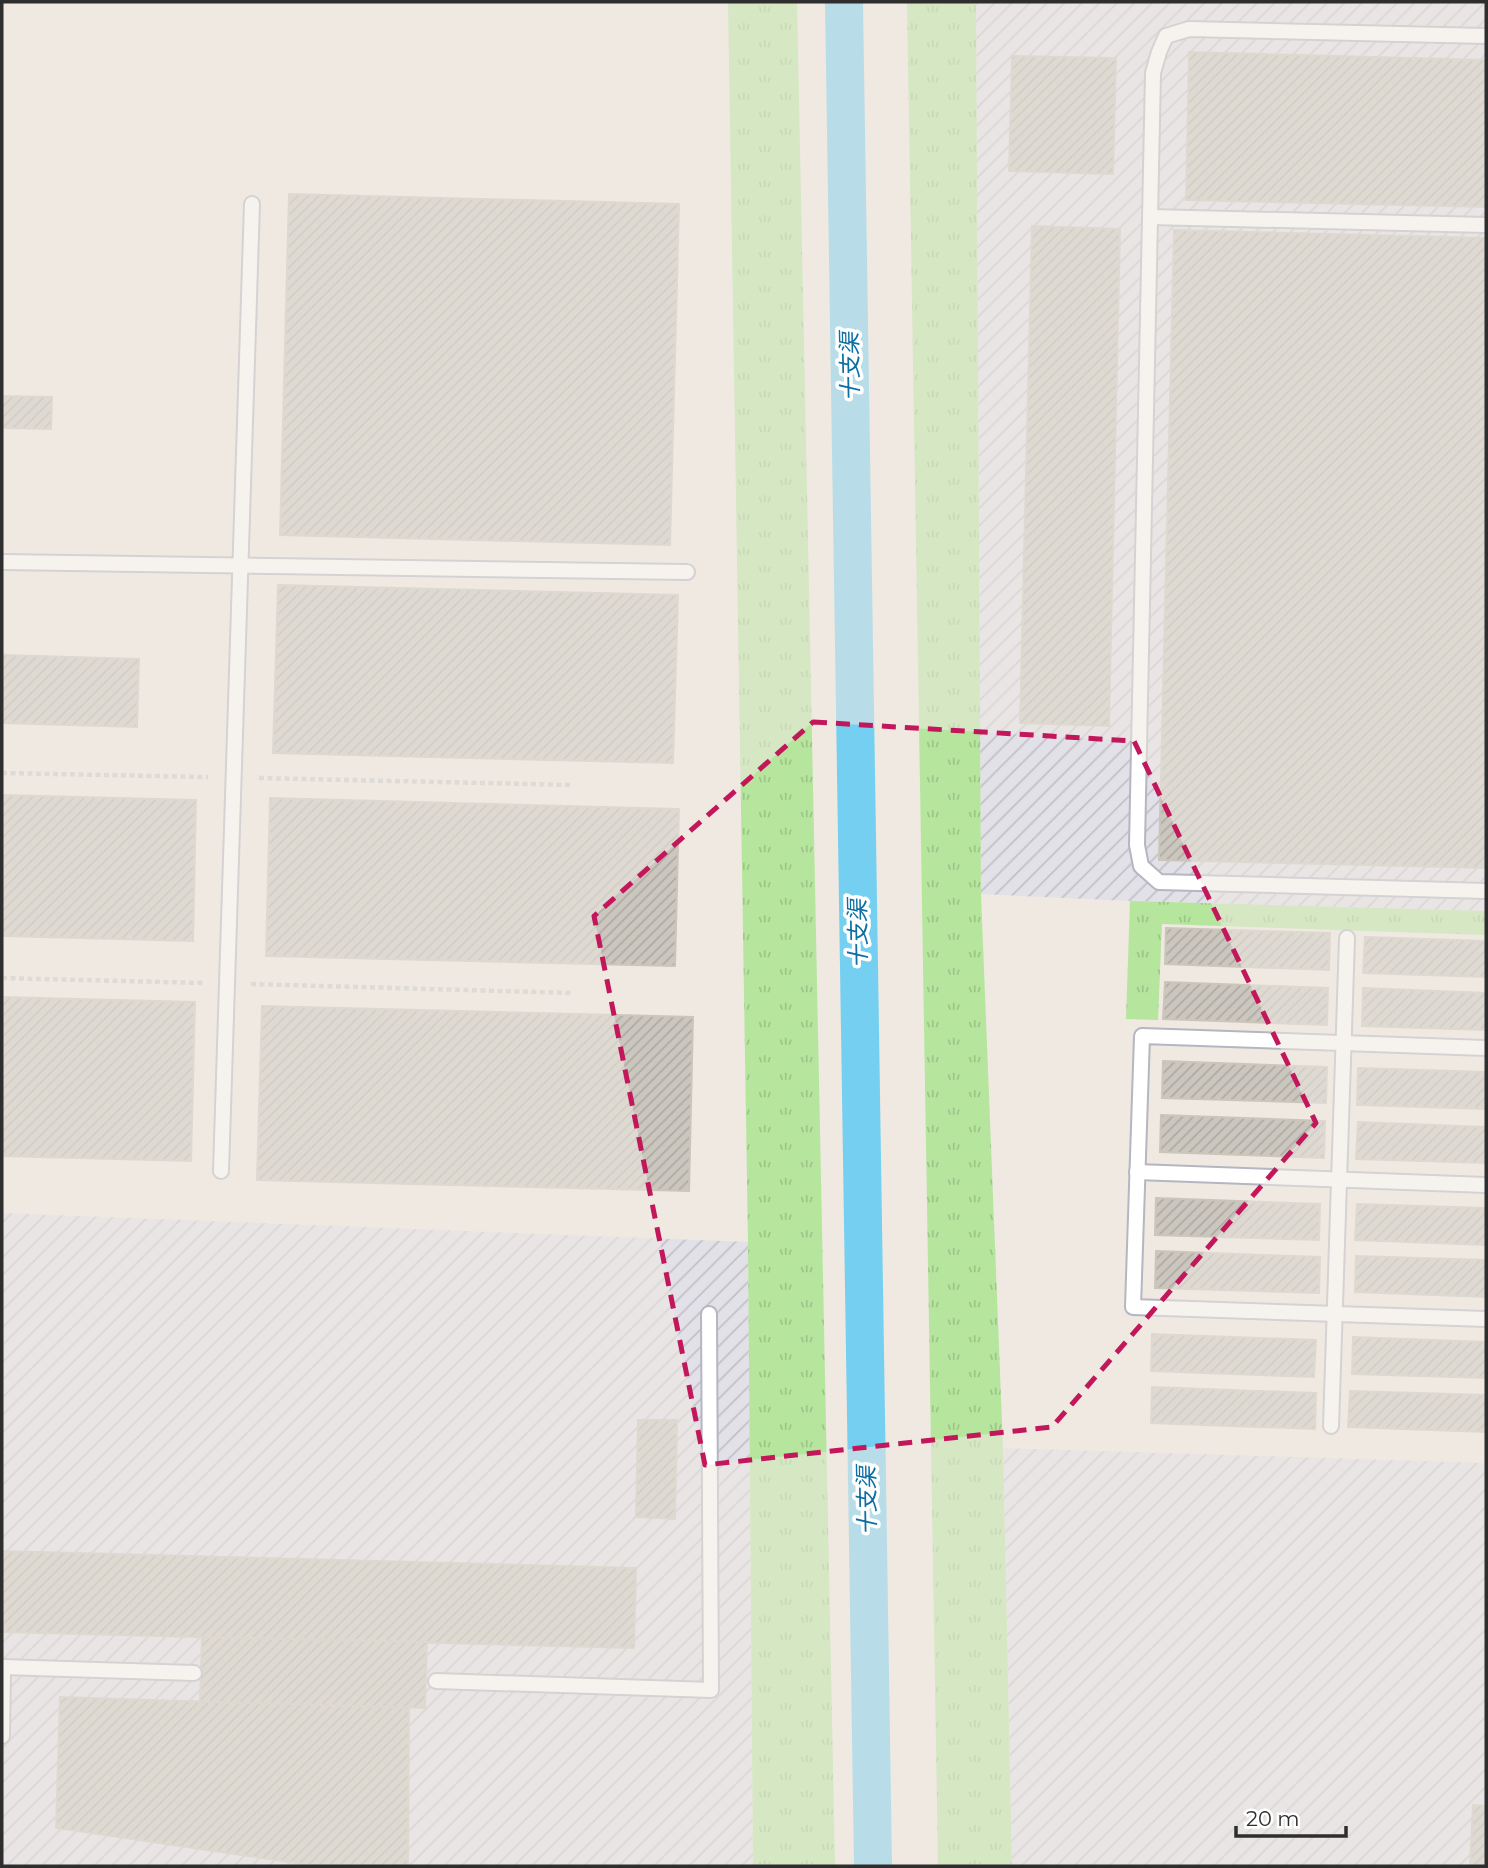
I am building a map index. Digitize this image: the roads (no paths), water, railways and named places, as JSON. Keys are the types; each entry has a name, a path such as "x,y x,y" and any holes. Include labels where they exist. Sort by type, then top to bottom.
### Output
{"lane":[{"path":"1486,36 1189,29 1167,36 1159,52 1153,73 1137,845 1141,866 1159,882 1486,891"},
{"path":"221,1171 252,204"},
{"path":"1150,217 1486,225"},
{"path":"2,562 687,572"},
{"path":"1331,1426 1347,938"},
{"path":"1486,1048 1142,1036 1133,1307 1486,1319"},
{"path":"1137,1172 1486,1185"},
{"path":"436,1681 711,1690 709,1314"},
{"path":"2,1736 3,1667 194,1673"}],"waterway":[{"name":"十支渠","path":"844,2 873,1866"}]}
